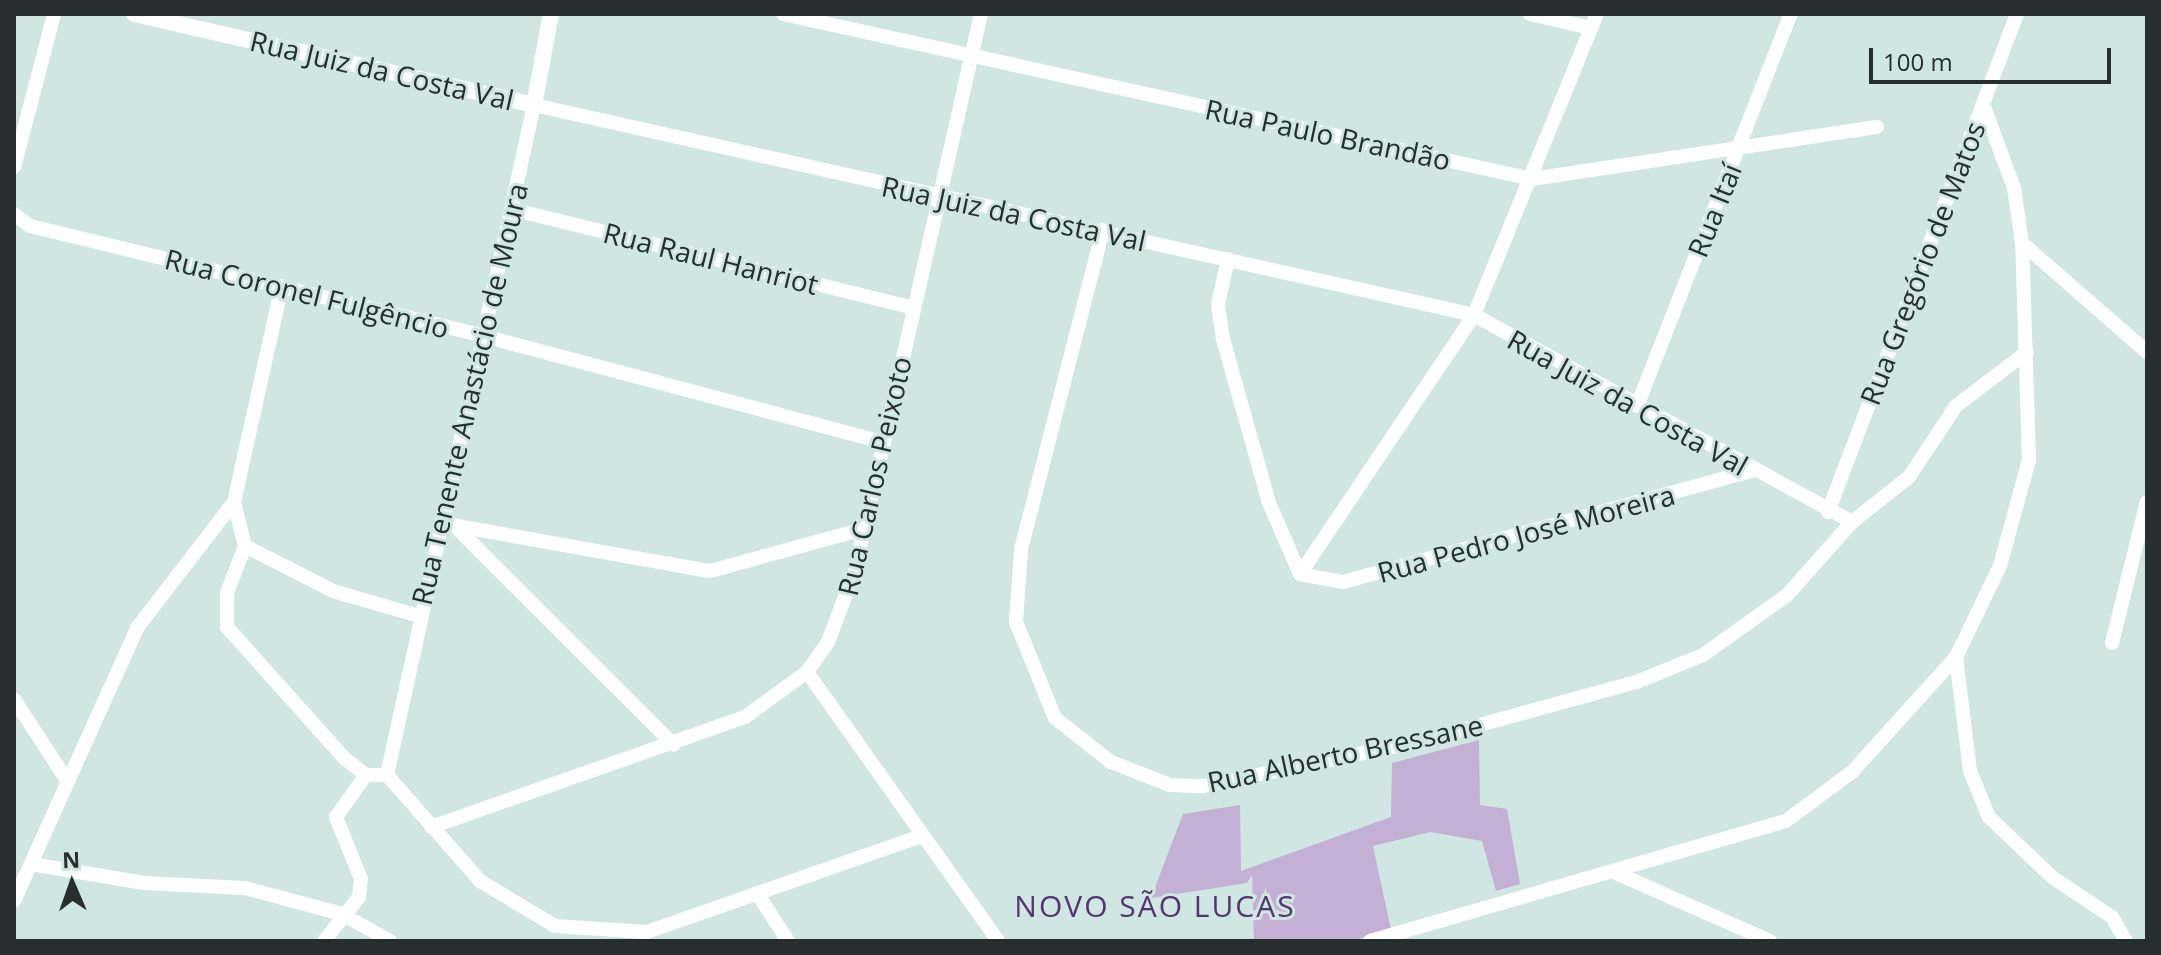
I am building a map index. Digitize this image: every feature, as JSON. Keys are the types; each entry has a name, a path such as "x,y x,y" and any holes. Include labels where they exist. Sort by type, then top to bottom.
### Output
{"street":[{"path":"14,167 54,14"},
{"name":"Rua Juiz da Costa Val","path":"134,14 940,200 1103,230 1474,315 1751,471 1852,522"},
{"name":"Rua Tenente Anastácio de Moura","path":"387,775 480,335 534,105 551,14"},
{"name":"Rua Paulo Brandão","path":"783,14 1532,179 1877,127"},
{"name":"Rua Carlos Peixoto","path":"431,827 674,745 745,717 807,672 845,606 911,307 940,200 981,14"},
{"path":"1300,574 1474,315 1532,179 1594,21 1530,14"},
{"name":"Rua Itaí","path":"1637,406 1791,14"},
{"name":"Rua Gregório de Matos","path":"1828,512 2017,14"},
{"path":"1370,941 1616,873 1786,821 1817,803 1956,657 2000,566 2026,486 2027,352 2022,243 2014,188 1983,104"},
{"name":"Rua Raul Hanriot","path":"511,209 911,307"},
{"name":"Rua Coronel Fulgêncio","path":"14,214 30,226 480,335 882,442"},
{"name":"Rua Alberto Bressane","path":"1103,230 1021,550 1016,622 1055,718 1139,777 1203,786 1418,742 1639,681 1703,655 1751,624 1852,522 1909,477 1956,406 2027,352"},
{"path":"2022,243 2147,352"},
{"path":"1228,259 1218,304 1223,339 1269,503 1300,574"},
{"path":"14,901 137,628 234,502 282,286"},
{"name":"Rua Pedro José Moreira","path":"1300,574 1343,582 1751,471"},
{"path":"234,502 245,546 227,593 227,627 366,775 387,775 431,827 502,900 557,934 647,932 759,896 919,837"},
{"path":"2112,643 2147,502"},
{"path":"440,523 458,529 710,571 864,529"},
{"path":"458,529 674,745"},
{"path":"245,546 333,591 419,616"},
{"path":"1956,657 1970,771 1989,817 2052,877 2112,917 2126,941"},
{"path":"807,672 919,837 998,941"},
{"path":"14,699 68,782"},
{"path":"324,941 342,914 359,897 361,879 336,817 366,775"},
{"path":"31,864 144,883 245,888 342,914 390,941"},
{"path":"1616,873 1770,941"},
{"path":"759,896 788,941"}],"shaded area":[{"path":"1479,740 1480,805 1507,809 1520,884 1496,891 1482,841 1430,832 1373,846 1391,930 1351,941 1254,941 1252,875 1247,883 1151,898 1183,814 1240,805 1241,871 1391,817 1392,763"}],"district":[{"name":"NOVO SÃO LUCAS","path":"1155,906"}]}
